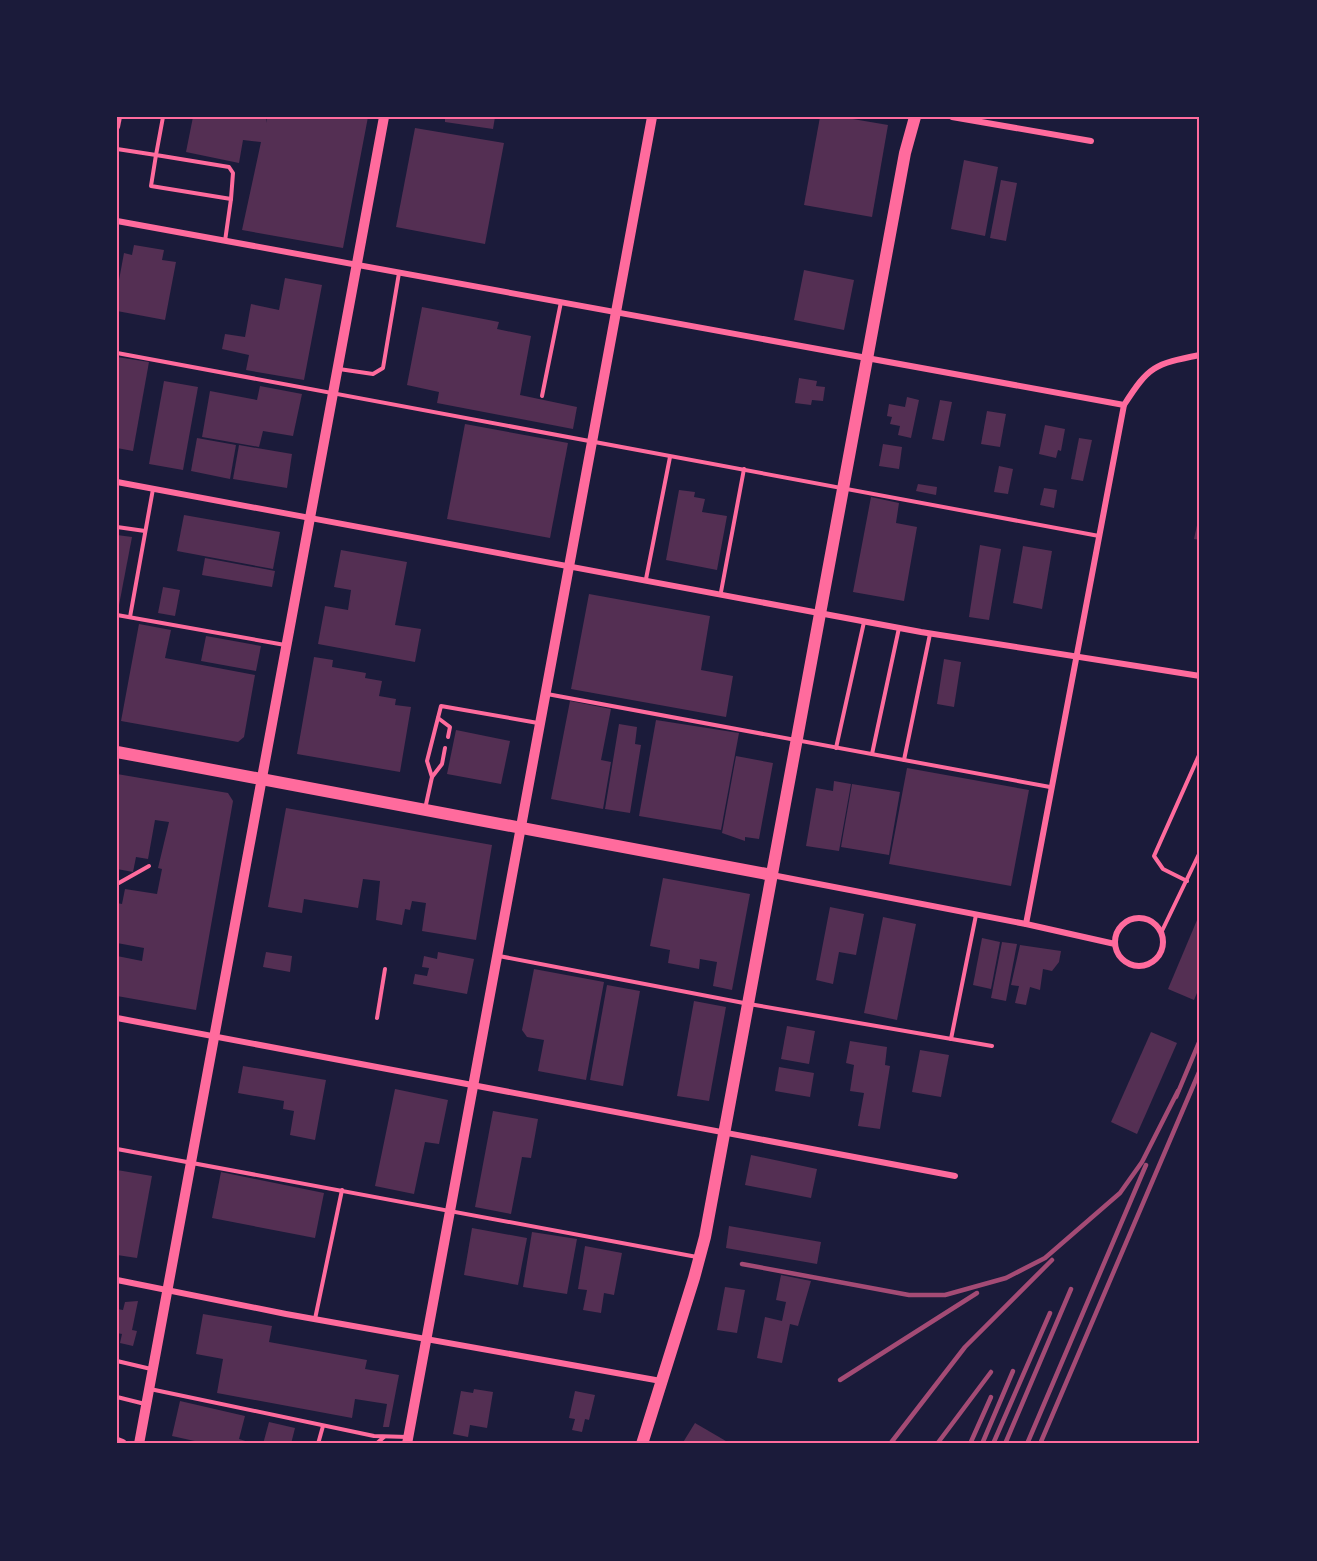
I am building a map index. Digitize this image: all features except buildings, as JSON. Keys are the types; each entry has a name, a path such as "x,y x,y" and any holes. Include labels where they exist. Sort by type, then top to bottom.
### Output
{"main road":[{"path":"139,1444 212,1036 384,117"},
{"path":"408,1441 652,117"},
{"path":"642,1444 700,1257 725,1134 905,153 915,117"},
{"path":"117,752 424,811 522,826 772,875"},
{"path":"117,1442 122,1444"}],"street":[{"path":"117,127 119,117"},
{"path":"952,117 1090,141"},
{"path":"117,221 1124,405"},
{"path":"1026,924 1050,787 1124,405 1144,375 1168,362 1200,355"},
{"path":"117,482 721,592 899,628 1200,676"},
{"path":"772,875 1026,924 1115,944"},
{"path":"1140,918 1153,922 1161,933 1163,946 1156,959 1144,966 1131,965 1120,957 1115,944 1117,931 1127,921 1140,918"},
{"path":"117,1018 956,1176"},
{"path":"117,1280 315,1320 662,1381"}],"lane":[{"path":"163,117 151,186 231,199"},
{"path":"117,149 229,167 233,173 225,241"},
{"path":"338,369 373,374 383,368 400,273"},
{"path":"542,396 561,302"},
{"path":"117,353 1099,536"},
{"path":"646,579 670,456"},
{"path":"721,592 744,469"},
{"path":"130,617 153,489"},
{"path":"117,527 145,531"},
{"path":"117,615 286,645"},
{"path":"836,748 864,621"},
{"path":"872,754 899,628"},
{"path":"904,760 930,633"},
{"path":"547,694 1050,787"},
{"path":"432,777 427,761 441,706 542,723"},
{"path":"438,718 450,727 448,737"},
{"path":"424,811 432,777 442,764 445,748"},
{"path":"1187,881 1163,869 1154,856 1200,753"},
{"path":"1161,933 1200,852"},
{"path":"117,884 149,866"},
{"path":"951,1039 976,914"},
{"path":"497,956 749,1004 992,1046"},
{"path":"377,1018 385,969"},
{"path":"117,1149 700,1257"},
{"path":"315,1320 342,1190"},
{"path":"117,1361 152,1370"},
{"path":"149,1389 323,1426 408,1441"},
{"path":"117,1397 146,1404"},
{"path":"318,1444 323,1426"},
{"path":"376,1444 384,1437"},
{"path":"383,1444 384,1437"}],"railway":[{"path":"1176,1097 1200,1040"},
{"path":"1040,1444 1200,1070"},
{"path":"742,1264 909,1295 945,1295 1006,1278 1045,1258 1120,1193 1142,1162 1178,1091"},
{"path":"1027,1444 1146,1165"},
{"path":"890,1444 965,1347 1052,1260"},
{"path":"1005,1444 1071,1289"},
{"path":"840,1380 977,1293"},
{"path":"993,1444 1050,1313"},
{"path":"982,1444 1013,1371"},
{"path":"937,1444 991,1372"},
{"path":"970,1444 991,1397"}]}
